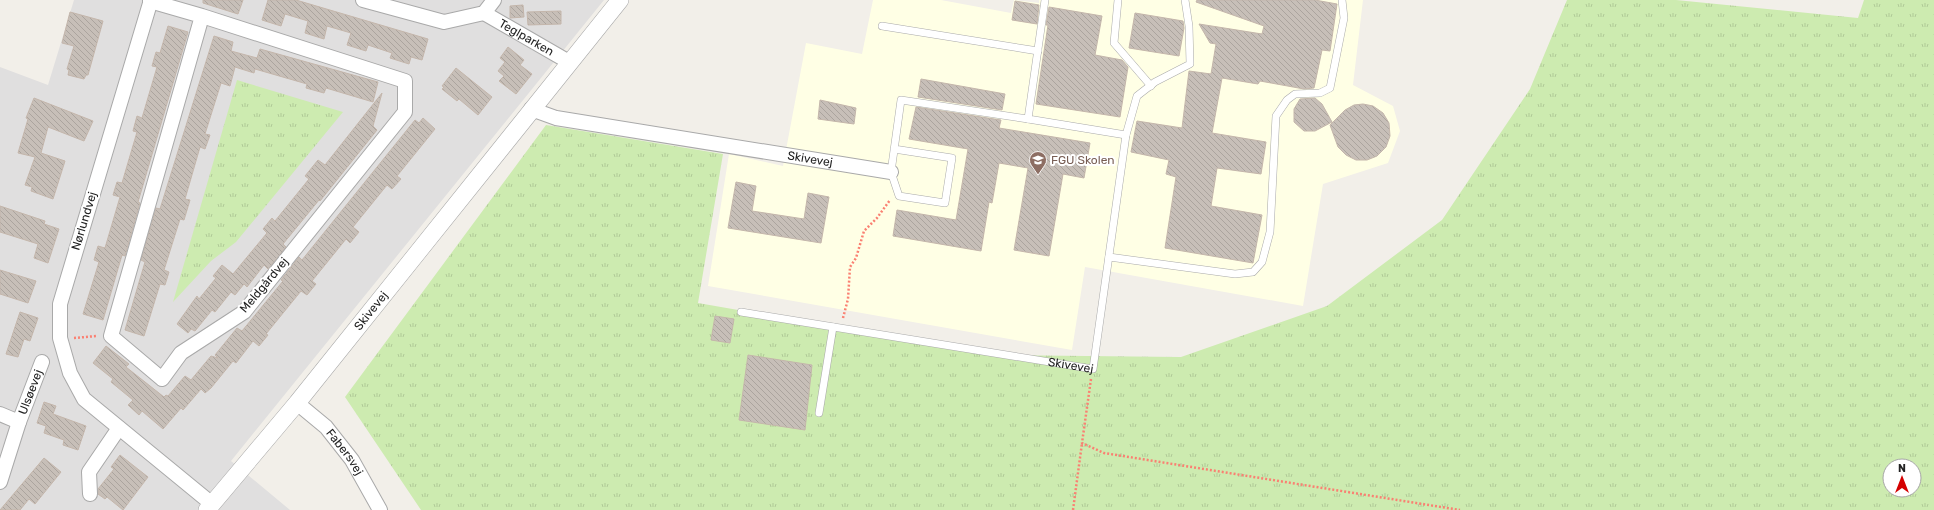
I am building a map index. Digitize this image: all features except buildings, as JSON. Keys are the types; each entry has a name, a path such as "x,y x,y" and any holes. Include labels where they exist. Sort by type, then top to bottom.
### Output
{"street":[{"path":"363,0 444,22 484,14 494,0"},
{"name":"Skivevej","path":"209,507 297,403 531,109 620,0"},
{"name":"Meldgårdvej","path":"111,336 162,379 181,353 244,312 405,112 405,81 202,16 150,1"},
{"name":"Nørlundvej","path":"150,1 60,304 60,338 70,373 84,399 209,507"},
{"name":"Teglparken","path":"484,14 569,62"},
{"path":"111,336 202,16"},
{"name":"Skivevej","path":"531,109 556,118 892,172"},
{"name":"Ulsøevej","path":"0,482 19,422 42,362"},
{"name":"Fabersvej","path":"297,403 326,427 352,460 380,510"},
{"name":"Ulsøevej","path":"0,414 19,422"},
{"path":"90,494 89,472 119,428"}],"lane":[{"path":"1028,119 1045,0"},
{"path":"1118,0 1114,44 1151,86"},
{"name":"Skivevej","path":"741,312 1093,369 1126,135 1137,96 1151,86 1190,64 1189,26 1185,0"},
{"path":"1109,257 1235,274 1253,272 1262,262 1270,232 1276,116 1287,100 1295,94 1320,93 1330,88 1344,18 1342,0"},
{"path":"882,26 1038,52"},
{"path":"894,149 952,158 945,203 899,196 892,172 894,149 901,100 1126,135"},
{"path":"819,413 837,327"}],"path":[{"path":"837,327 848,299 850,267 856,258 864,231 877,218 898,191"},
{"path":"60,338 111,336"},
{"path":"1073,510 1093,369"},
{"path":"1082,443 1104,453 1460,510"}],"shaded area":[{"path":"74,0 604,0 231,461 290,510 0,510 0,67 48,85"},
{"name":"FGU Skolen","path":"873,0 941,0 1011,13 1014,0 1039,3 1039,0 1363,0 1353,85 1393,106 1400,131 1388,163 1323,184 1303,306 1085,267 1072,350 708,286 729,154 783,166 806,43 862,54"}],"green space":[{"path":"1567,0 1676,0 1858,18 1864,0 1934,0 1934,510 421,510 345,397 546,125 723,154 698,303 999,355 1181,357 1327,306 1442,220 1530,89"},
{"path":"237,80 343,112 236,242 211,261 173,302"}],"place":[{"name":"FGU Skolen","path":"1038,175"}]}
